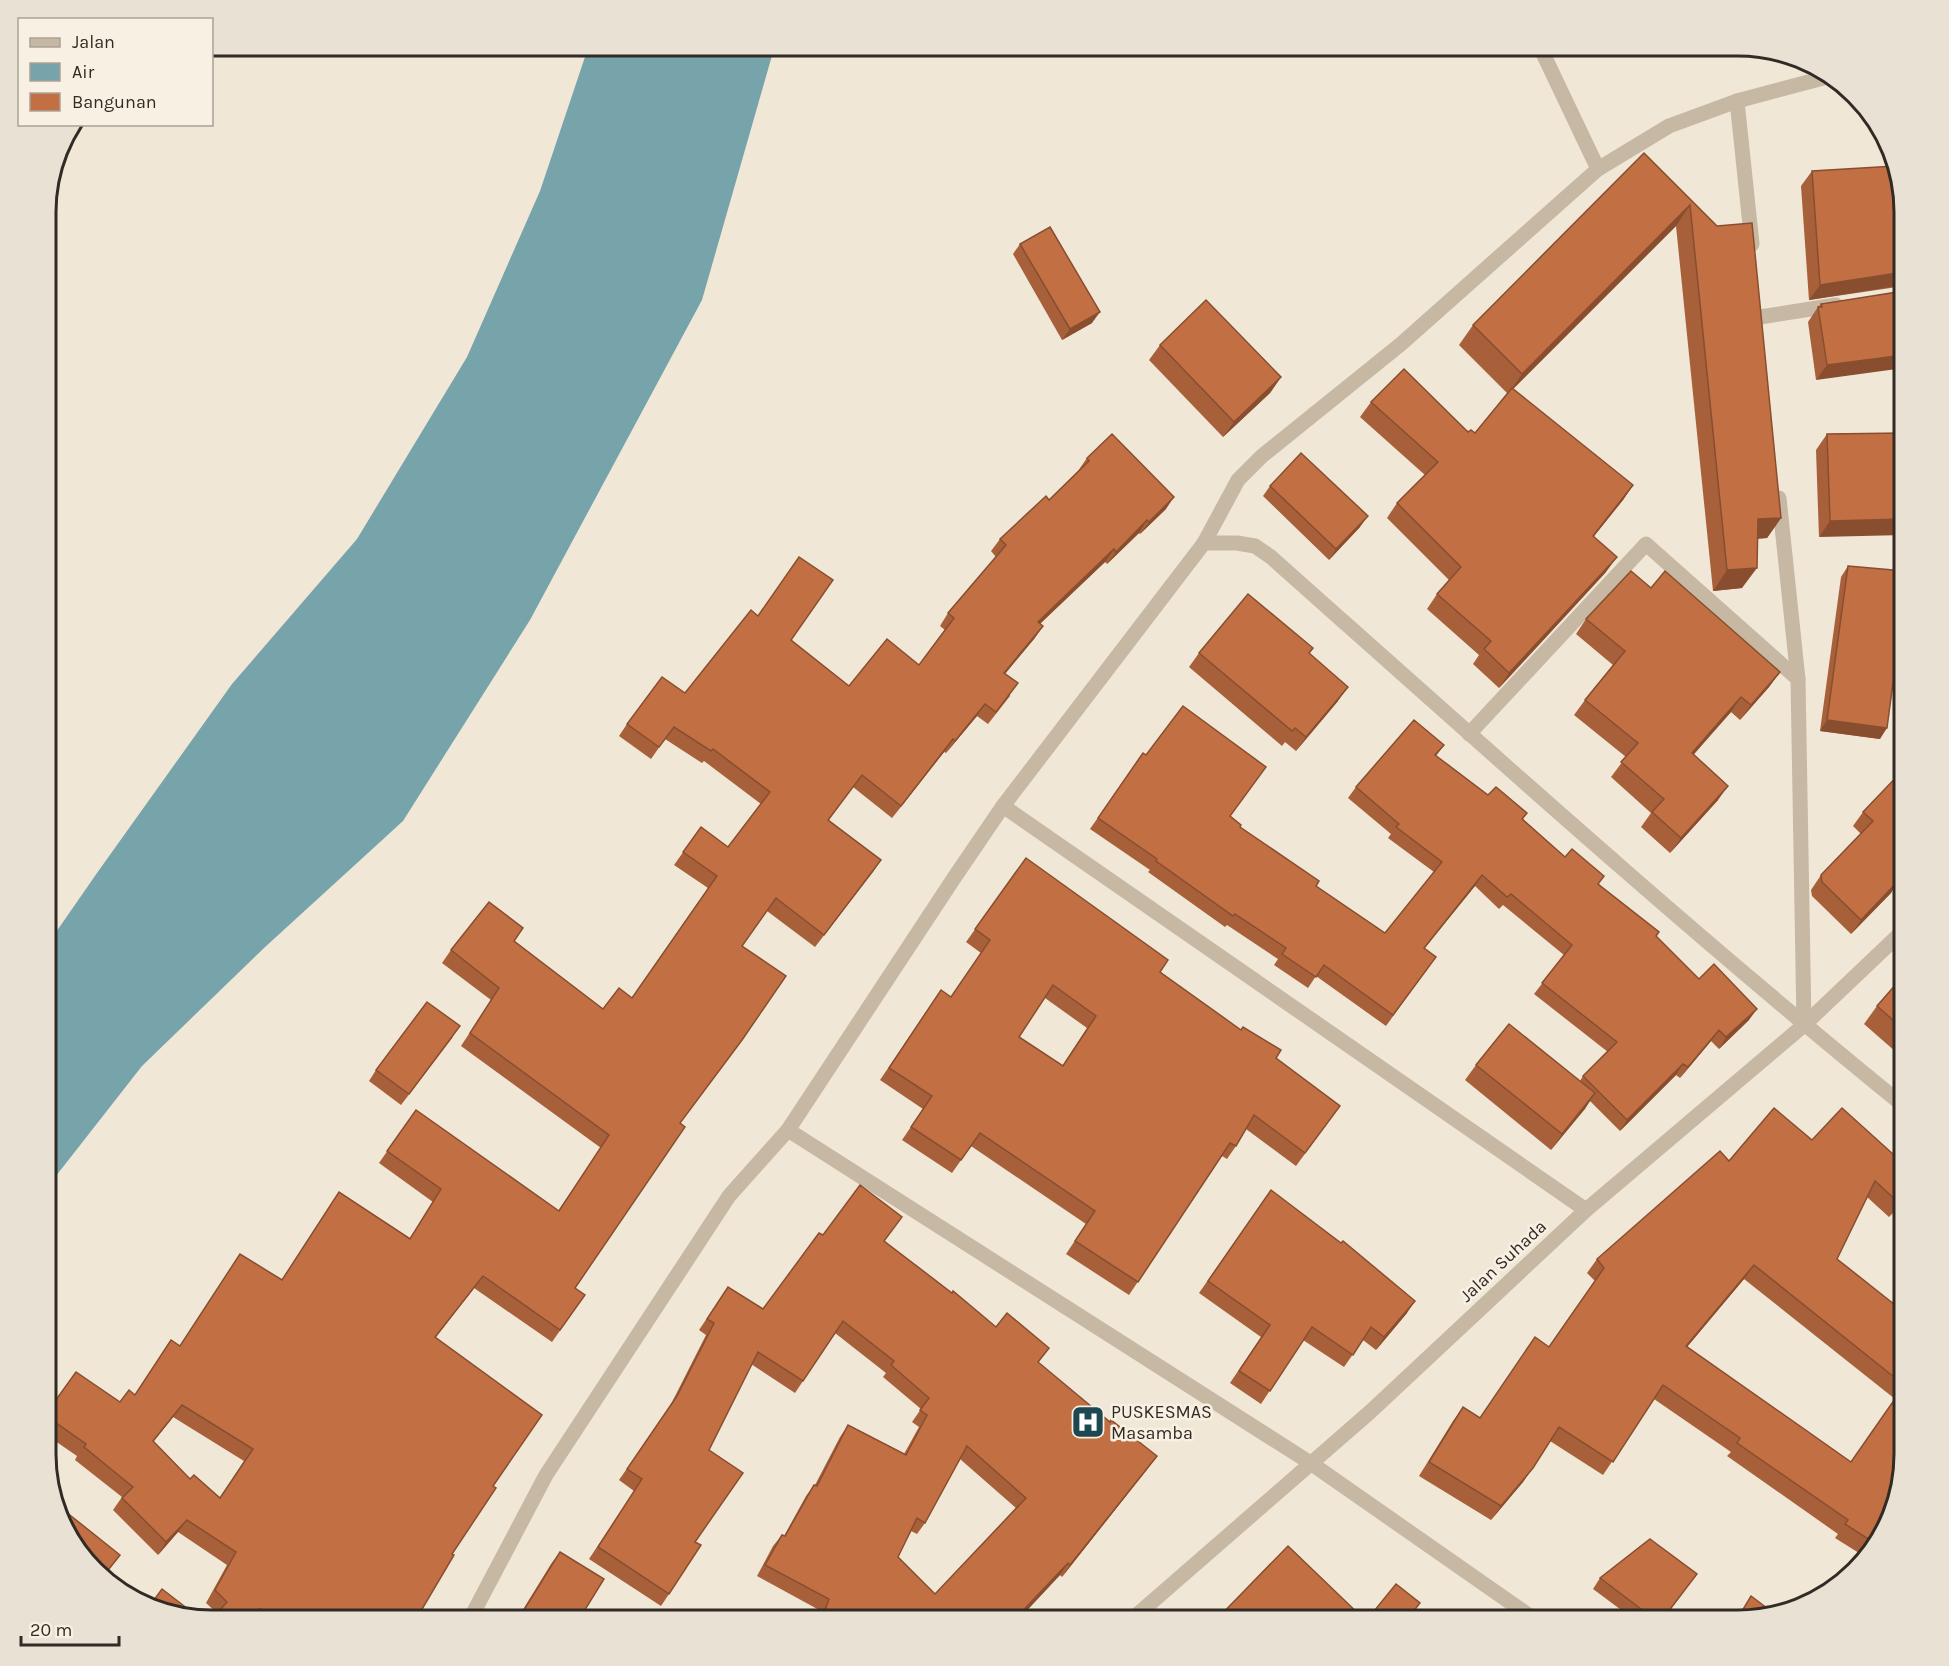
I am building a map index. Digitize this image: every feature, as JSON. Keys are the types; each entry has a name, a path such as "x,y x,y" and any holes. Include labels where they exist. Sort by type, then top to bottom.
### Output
{"street":[{"path":"1544,56 1598,169"},
{"path":"475,1610 546,1475 729,1196 789,1130 1003,806 1204,543 1238,480 1262,456 1401,344 1598,169 1669,126 1737,101 1820,79"},
{"path":"1737,101 1754,260"},
{"path":"1760,317 1848,303"},
{"path":"1777,480 1798,679 1804,1025"},
{"path":"1204,543 1237,543 1255,546 1271,557 1469,734 1804,1025 1894,1098"},
{"path":"1469,734 1646,544 1798,679"},
{"path":"1003,806 1586,1210"},
{"name":"Jalan Suhada","path":"1143,1610 1312,1464 1586,1210 1804,1025 1894,940"},
{"path":"789,1130 1312,1464 1521,1610"}],"water":[{"path":"585,56 772,56 702,300 530,620 403,821 264,948 142,1066 56,1176 56,932 232,684 357,539 467,357 540,191"}],"building":[{"path":"1644,153 1717,226 1752,223 1781,518 1758,519 1757,568 1727,570 1690,205 1522,374 1473,325"},
{"path":"1887,167 1891,181 1894,211 1894,274 1820,285 1812,171"},
{"path":"1050,227 1100,312 1070,329 1020,244"},
{"path":"1894,293 1894,356 1827,365 1818,307 1822,307 1821,304"},
{"path":"1206,300 1281,377 1234,422 1160,345"},
{"path":"1404,369 1468,432 1471,430 1475,433 1512,388 1633,485 1593,536 1617,557 1509,673 1484,649 1491,641 1437,594 1461,567 1397,503 1438,462 1371,402"},
{"path":"1894,433 1894,519 1830,521 1827,434"},
{"path":"1112,434 1174,497 1149,522 1147,520 1116,552 1114,549 1038,622 1043,626 1004,673 1018,683 996,712 985,704 955,741 953,739 901,806 862,775 828,820 881,860 824,935 776,898 742,946 786,976 680,1123 685,1127 575,1288 585,1295 560,1330 483,1276 435,1337 542,1415 493,1486 496,1488 452,1554 454,1555 422,1610 259,1610 260,1608 258,1610 220,1610 227,1602 215,1590 236,1552 187,1520 166,1542 122,1498 133,1487 84,1447 86,1444 56,1423 56,1400 76,1372 120,1402 129,1390 135,1395 171,1340 180,1346 240,1254 282,1280 339,1192 410,1239 441,1189 387,1151 416,1110 559,1211 609,1135 470,1033 499,988 451,950 489,902 523,928 514,941 603,1009 619,988 632,998 717,876 683,852 701,827 728,847 770,792 713,749 711,751 674,727 659,747 627,724 662,677 685,693 751,610 758,616 799,557 833,580 791,640 849,686 887,639 919,665 954,618 948,613 1006,545 1000,539 1046,496 1049,500 1089,461 1087,458","holes":["182,1405 253,1449 220,1498 194,1475 190,1479 153,1441"]},
{"path":"1301,453 1368,516 1336,549 1270,486"},
{"path":"1848,566 1894,570 1894,675 1887,728 1827,720"},
{"path":"1631,571 1651,588 1665,571 1780,672 1751,705 1741,697 1692,753 1728,786 1681,838 1652,812 1664,799 1621,762 1638,743 1585,700 1625,651 1586,619"},
{"path":"1248,594 1313,648 1309,653 1348,687 1306,737 1295,728 1292,731 1199,653"},
{"path":"1183,706 1266,767 1230,816 1241,825 1240,827 1319,881 1316,886 1385,933 1442,862 1396,827 1399,824 1356,787 1414,720 1444,745 1435,755 1488,795 1496,787 1527,813 1522,819 1565,857 1572,849 1604,876 1598,884 1659,932 1656,936 1699,979 1714,964 1757,1009 1726,1037 1719,1030 1688,1067 1683,1064 1627,1120 1583,1076 1617,1042 1542,983 1572,945 1511,894 1507,897 1482,875 1424,948 1436,957 1393,1015 1324,965 1316,977 1282,954 1286,948 1235,914 1233,916 1098,818 1143,753 1146,755"},
{"path":"1894,779 1894,885 1861,920 1822,882 1821,875 1873,821 1863,812"},
{"path":"1026,858 1168,960 1160,972 1241,1030 1243,1027 1281,1050 1276,1058 1340,1106 1305,1153 1254,1115 1236,1146 1230,1143 1138,1282 1075,1241 1095,1211 980,1133 961,1160 911,1127 932,1096 889,1068 941,990 951,997 990,940 975,929","holes":["1053,985 1096,1016 1063,1066 1019,1037"]},
{"path":"1894,986 1894,1021 1877,1006"},
{"path":"427,1002 460,1026 409,1094 376,1070"},
{"path":"1509,1024 1595,1093 1562,1134 1476,1065"},
{"path":"1774,1108 1812,1140 1842,1108 1894,1155 1894,1198 1875,1181 1837,1259 1894,1304 1894,1377 1754,1265 1686,1346 1851,1462 1894,1400 1894,1455 1891,1485 1882,1515 1869,1539 1845,1524 1848,1520 1737,1443 1740,1438 1663,1385 1613,1462 1559,1427 1533,1468 1501,1506 1429,1462 1463,1407 1480,1418 1535,1337 1549,1347 1604,1268 1597,1259 1720,1151 1729,1161"},
{"path":"860,1185 902,1217 884,1241 952,1293 953,1291 996,1327 1007,1313 1049,1348 1038,1362 1110,1422 1111,1420 1157,1456 1070,1565 1068,1563 1023,1610 825,1610 829,1599 765,1565 782,1535 785,1536 814,1485 817,1486 848,1425 906,1455 927,1415 920,1410 929,1398 891,1365 894,1361 843,1321 803,1381 758,1352 709,1450 743,1473 695,1542 701,1545 669,1594 598,1547 642,1479 627,1469 677,1396 714,1323 707,1319 728,1287 763,1309 819,1233 823,1235","holes":["967,1446 1026,1498 935,1594 898,1557 917,1518 925,1523"]},
{"path":"1271,1190 1341,1243 1343,1241 1415,1301 1384,1337 1371,1327 1353,1355 1312,1327 1270,1391 1239,1371 1270,1325 1208,1281"},
{"path":"67,1513 120,1555 107,1571 76,1533"},
{"path":"1650,1539 1697,1574 1669,1610 1642,1610 1600,1578"},
{"path":"1288,1546 1355,1610 1226,1610"},
{"path":"560,1552 604,1579 585,1610 524,1610"},
{"path":"1396,1584 1420,1603 1415,1610 1375,1610"},
{"path":"162,1589 188,1609 181,1608 154,1600"},
{"path":"1751,1596 1767,1608 1758,1609 1743,1610"}],"place":[{"name":"PUSKESMAS Masamba","path":"1088,1422"}]}
